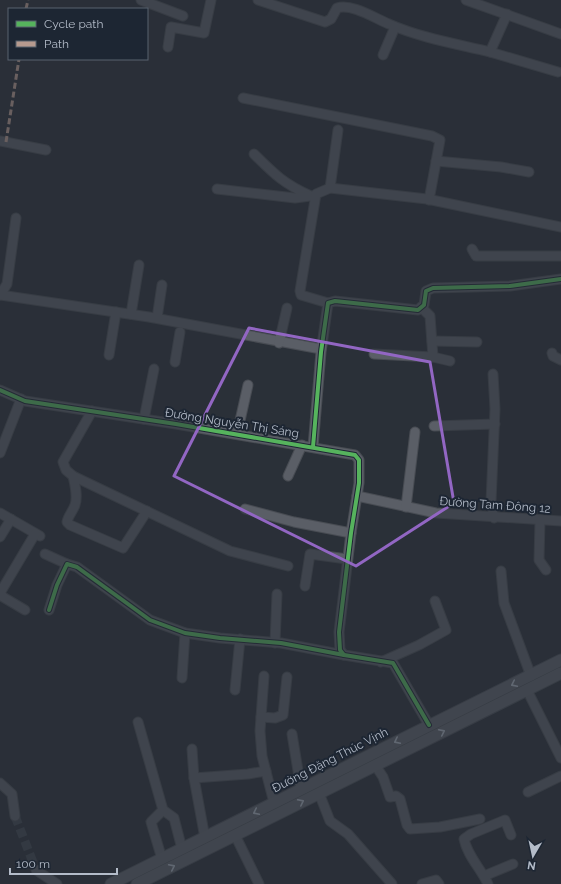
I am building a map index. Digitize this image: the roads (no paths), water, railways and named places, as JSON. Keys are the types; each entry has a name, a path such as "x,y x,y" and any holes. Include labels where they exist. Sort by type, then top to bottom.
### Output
{"main road":[{"name":"Đường Đặng Thúc Vịnh","path":"111,884 561,660"},
{"name":"Đường Đặng Thúc Vịnh","path":"137,884 561,673"},
{"path":"230,825 235,836"}],"street":[{"path":"141,0 183,16"},
{"path":"168,47 171,27 204,33 211,0"},
{"path":"258,0 325,22 331,19 337,8 343,7 373,15 395,27 558,72"},
{"path":"466,0 561,34"},
{"path":"490,52 507,14"},
{"path":"383,55 395,27"},
{"path":"242,98 432,136 440,140 429,200"},
{"path":"330,188 338,130"},
{"path":"0,141 46,150"},
{"path":"254,154 288,186 313,197"},
{"path":"436,161 501,167 529,172"},
{"path":"217,190 295,198 313,197 316,194 330,188 429,200 561,227"},
{"path":"313,197 300,291 302,295 328,303 335,301 418,310 424,305 426,291 433,288 510,286 561,279"},
{"path":"16,218 7,284 0,295 157,318 279,343 321,349"},
{"path":"472,250 476,256 561,256"},
{"path":"130,314 139,265"},
{"path":"157,318 162,285"},
{"path":"313,447 321,349 328,303"},
{"path":"421,307 430,316 433,357"},
{"path":"279,343 287,308"},
{"path":"109,355 116,312"},
{"path":"175,362 180,332"},
{"path":"432,340 477,342"},
{"path":"552,353 553,356 561,360"},
{"path":"374,354 433,357 450,361"},
{"path":"144,419 154,369"},
{"path":"493,374 495,424 491,502 494,518"},
{"path":"237,434 248,385"},
{"name":"Đường Nguyễn Thị Sáng","path":"0,390 21,400 237,434 362,456 357,496 350,533 339,632 340,650 344,655"},
{"path":"0,453 21,400"},
{"path":"92,411 63,462 66,470 73,476 230,551 288,566"},
{"path":"434,426 495,424"},
{"path":"406,507 415,432"},
{"path":"288,476 302,445"},
{"path":"73,476 76,494 75,504 67,522 70,525 123,548 147,511"},
{"name":"Đường Tam Đông 12","path":"357,496 436,513 494,518 561,521"},
{"path":"245,509 294,522 350,533"},
{"path":"0,513 38,535 0,593 2,596 25,610"},
{"path":"0,537 11,519"},
{"path":"540,520 539,560 546,570"},
{"path":"45,554 77,567 150,620 185,633 275,643 393,664 430,725"},
{"path":"305,586 310,554 347,559"},
{"path":"49,610 57,586 67,564"},
{"path":"501,570 504,603 531,676"},
{"path":"275,643 277,594"},
{"path":"381,662 419,645 446,630 435,601"},
{"path":"182,678 185,633"},
{"path":"235,690 240,639"},
{"path":"264,676 260,731 266,771 274,803"},
{"path":"261,717 275,718 283,715 288,677"},
{"path":"527,690 561,758"},
{"path":"138,722 163,810 174,818 182,849"},
{"path":"292,734 301,789"},
{"path":"192,749 194,778 205,838"},
{"path":"375,765 383,776 390,797 396,796 400,799 407,825 410,829 440,827 480,819"},
{"path":"194,778 248,774 266,771"},
{"path":"528,792 561,776"},
{"path":"0,783 12,794 15,816"},
{"path":"319,793 330,821 348,834 392,884"},
{"path":"162,859 151,822 163,810"},
{"path":"511,835 505,820 464,839 470,855 484,876 513,864"},
{"path":"235,836 259,884"},
{"path":"36,870 57,884"},
{"path":"422,884 436,880 439,884"}],"tunnel":[{"path":"15,816 36,870"}]}
